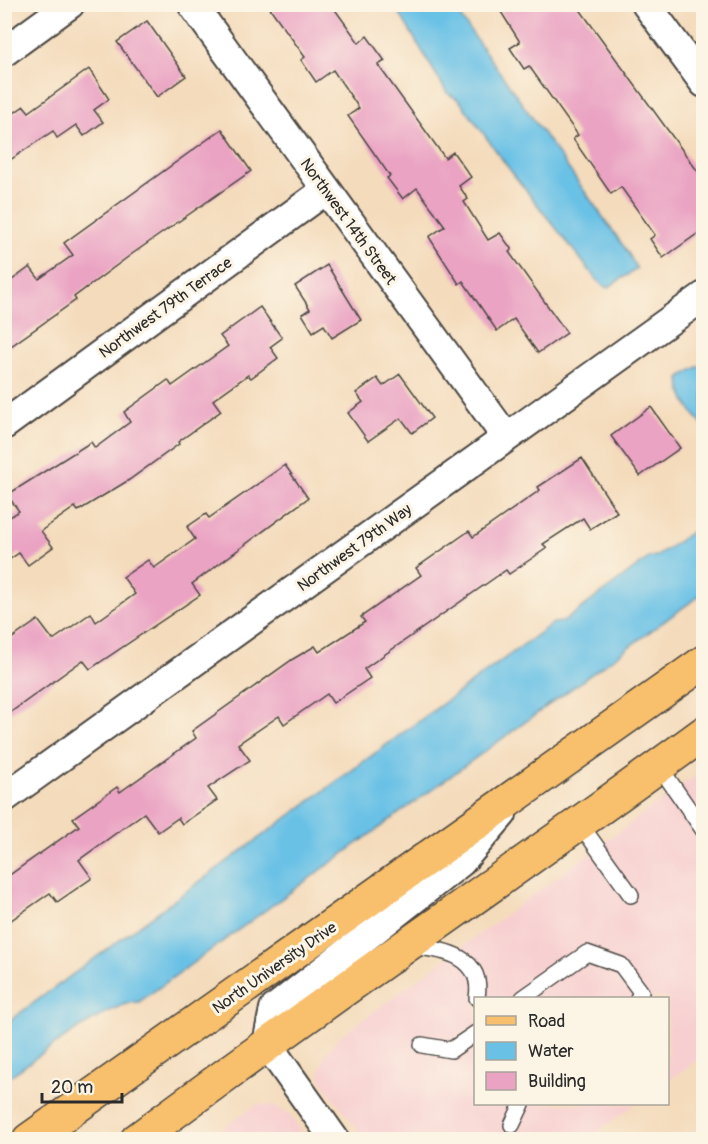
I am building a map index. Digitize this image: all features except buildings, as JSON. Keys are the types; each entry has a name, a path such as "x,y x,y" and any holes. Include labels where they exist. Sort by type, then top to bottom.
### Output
{"main road":[{"name":"North University Drive","path":"29,1140 704,662"},
{"path":"137,1140 267,1044 580,824 704,733"}],"street":[{"path":"4,52 70,4"},
{"name":"Northwest 14th Street","path":"192,4 506,437"},
{"path":"646,4 704,83"},
{"name":"Northwest 79th Terrace","path":"4,425 326,190"},
{"name":"Northwest 79th Way","path":"4,798 704,296"},
{"name":"North University Drive","path":"267,1044 274,1009 461,862 518,794"},
{"path":"267,1044 335,1140"}],"lane":[{"path":"659,766 704,831"},
{"path":"580,824 632,895"},
{"path":"407,947 441,948 458,955 472,971 479,986 477,997"},
{"path":"526,997 587,953 621,965 641,992 639,997"},
{"path":"422,1045 451,1050 474,1034"},
{"path":"512,1125 522,1105"}],"shaded area":[{"path":"703,770 703,1056 669,1080 669,997 474,997 474,1105 635,1105 585,1140 364,1139 321,1080 320,1071 325,1055 338,1038"},
{"path":"258,1104 273,1105 289,1114 307,1139 208,1139"}],"water":[{"path":"391,5 452,5 627,251 637,269 607,288 598,281 513,174 459,100 447,93 400,14"},
{"path":"703,364 703,426 684,398 680,377"},
{"path":"703,524 703,593 139,1002 127,1004 92,1021 5,1080 5,1024 553,623 563,622 650,557 657,556"}]}
